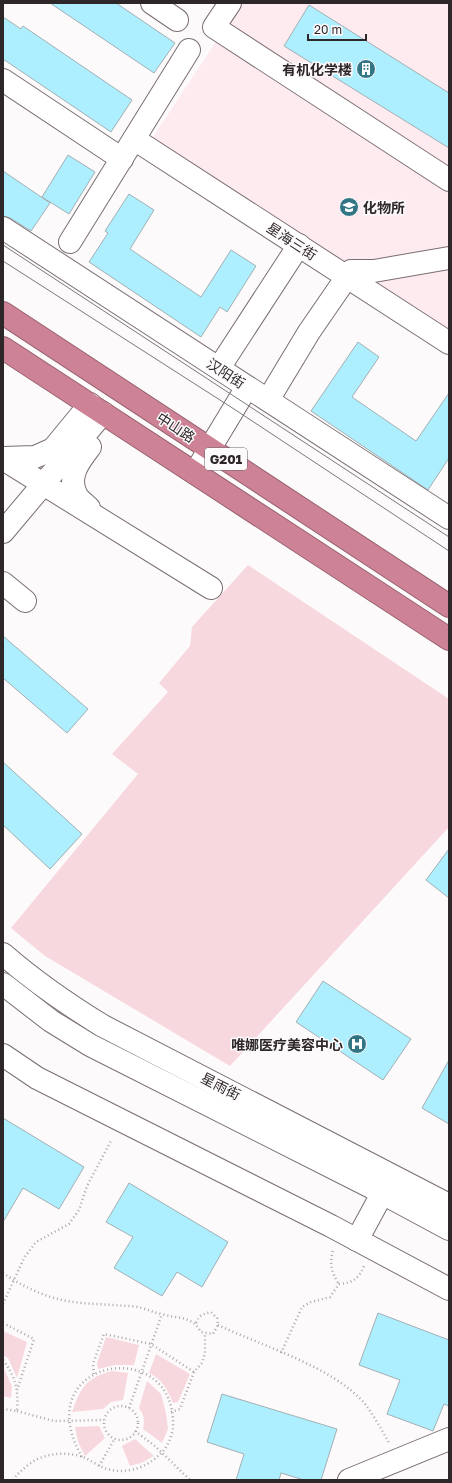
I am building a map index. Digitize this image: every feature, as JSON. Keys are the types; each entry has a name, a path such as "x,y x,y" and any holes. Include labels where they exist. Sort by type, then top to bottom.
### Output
{"highway":[{"name":"中山路","path":"3,313 449,606"},
{"name":"中山路","path":"3,348 449,639"}],"street":[{"path":"152,3 177,20"},
{"path":"230,3 214,27 449,180"},
{"path":"70,242 189,50"},
{"path":"3,80 122,159"},
{"name":"星海三街","path":"134,139 449,343"},
{"name":"汉阳街","path":"3,228 449,518"},
{"path":"219,368 299,245"},
{"path":"268,400 309,332 351,271 374,271 449,258"},
{"path":"195,473 247,387"},
{"path":"3,458 35,456 53,449 102,412"},
{"path":"3,532 45,484 102,412"},
{"path":"93,514 76,494 74,478 76,465 102,412"},
{"path":"3,458 211,588"},
{"path":"3,583 25,601"},
{"name":"星雨街","path":"3,954 47,989 103,1026 381,1181 449,1229"},
{"name":"星雨街","path":"3,984 51,1021 90,1045 381,1181 449,1205"},
{"path":"3,1055 38,1078 354,1238 449,1289"},
{"path":"354,1238 381,1181"},
{"path":"349,1480 449,1439"}],"path":[{"path":"3,1304 24,1258 36,1242 68,1224 79,1210 87,1186 121,1121"},
{"path":"339,1284 332,1269 331,1260 354,1238"},
{"path":"282,1353 302,1307 311,1302 330,1297 339,1284 354,1281 360,1275 354,1238"},
{"path":"3,1273 13,1281 46,1296 67,1301 138,1308 175,1316 196,1323 201,1332 205,1333 213,1334 218,1325 217,1318 211,1312 198,1317 196,1323"},
{"path":"130,1408 162,1314"},
{"path":"3,1323 34,1339 17,1390 17,1411"},
{"path":"218,1325 323,1372 342,1384 365,1403 384,1432 397,1460"},
{"path":"171,1412 180,1409 194,1372 204,1358 205,1333"},
{"path":"94,1374 93,1364 104,1334 151,1344 194,1372"},
{"path":"3,1360 10,1369 17,1390"},
{"path":"13,1480 16,1475 33,1461 52,1454 82,1457 99,1466 121,1471 139,1468 152,1462 167,1446 173,1428 171,1412 165,1391 156,1380 142,1372 126,1368 110,1369 94,1374 82,1384 74,1394 68,1409 69,1422 75,1444 82,1457"},
{"path":"114,1406 130,1408 137,1416 138,1427 124,1440 114,1440 106,1432 104,1420 108,1410 114,1406"},
{"path":"3,1409 17,1411 54,1422 104,1420"},
{"path":"135,1431 162,1453 190,1480"},
{"path":"99,1466 114,1440"}],"shaded area":[{"name":"化物所","path":"219,3 449,3 449,333 149,143 217,40 202,28"},
{"path":"248,565 449,699 449,827 230,1066 45,956 11,928 138,774 112,754 168,692 159,683 190,646 192,627"},
{"path":"3,1331 27,1342 17,1378 8,1358 3,1355"},
{"path":"106,1337 139,1345 134,1365 115,1365 98,1369 97,1363"},
{"path":"156,1354 190,1374 178,1402 173,1403 164,1385 149,1373"},
{"path":"3,1367 12,1386 11,1398 3,1396"},
{"path":"112,1371 128,1373 123,1400 111,1402 103,1409 72,1412 78,1396 90,1380"},
{"path":"147,1381 161,1394 166,1413 168,1429 162,1443 143,1429 144,1418 139,1408"},
{"path":"99,1426 105,1438 85,1456 78,1442 75,1427"},
{"path":"135,1439 154,1456 141,1463 130,1466 122,1446"}],"building":[{"path":"50,3 116,3 175,43 154,73"},
{"name":"有机化学楼","path":"309,5 449,93 449,148 284,46"},
{"path":"3,17 21,29 23,26 132,100 111,132 3,59"},
{"path":"68,155 95,172 69,214 42,197"},
{"path":"3,171 50,203 31,231 10,218 3,216"},
{"path":"129,194 154,210 130,249 201,297 231,250 256,266 227,312 220,307 201,337 89,262 108,233 105,231"},
{"path":"358,342 379,357 352,397 416,441 449,393 449,458 428,490 311,411"},
{"path":"3,636 88,709 67,733 3,678"},
{"path":"3,762 82,834 50,869 3,825"},
{"path":"449,849 449,898 426,880"},
{"path":"323,981 411,1039 383,1080 296,1022"},
{"path":"449,1060 449,1124 422,1108"},
{"path":"3,1118 84,1167 59,1209 23,1188 3,1222"},
{"path":"129,1183 228,1242 202,1287 177,1272 162,1296 114,1268 133,1237 106,1222"},
{"path":"378,1313 449,1340 449,1406 444,1404 433,1431 387,1414 400,1380 359,1365"},
{"path":"222,1394 337,1429 321,1480 304,1480 281,1473 279,1480 236,1480 244,1454 207,1442"}],"tram line":[{"path":"3,245 449,537"},
{"path":"3,261 234,409 449,551"}],"place":[{"name":"有机化学楼","path":"366,69"},
{"name":"化物所","path":"349,207"},
{"name":"唯娜医疗美容中心","path":"357,1044"}]}
